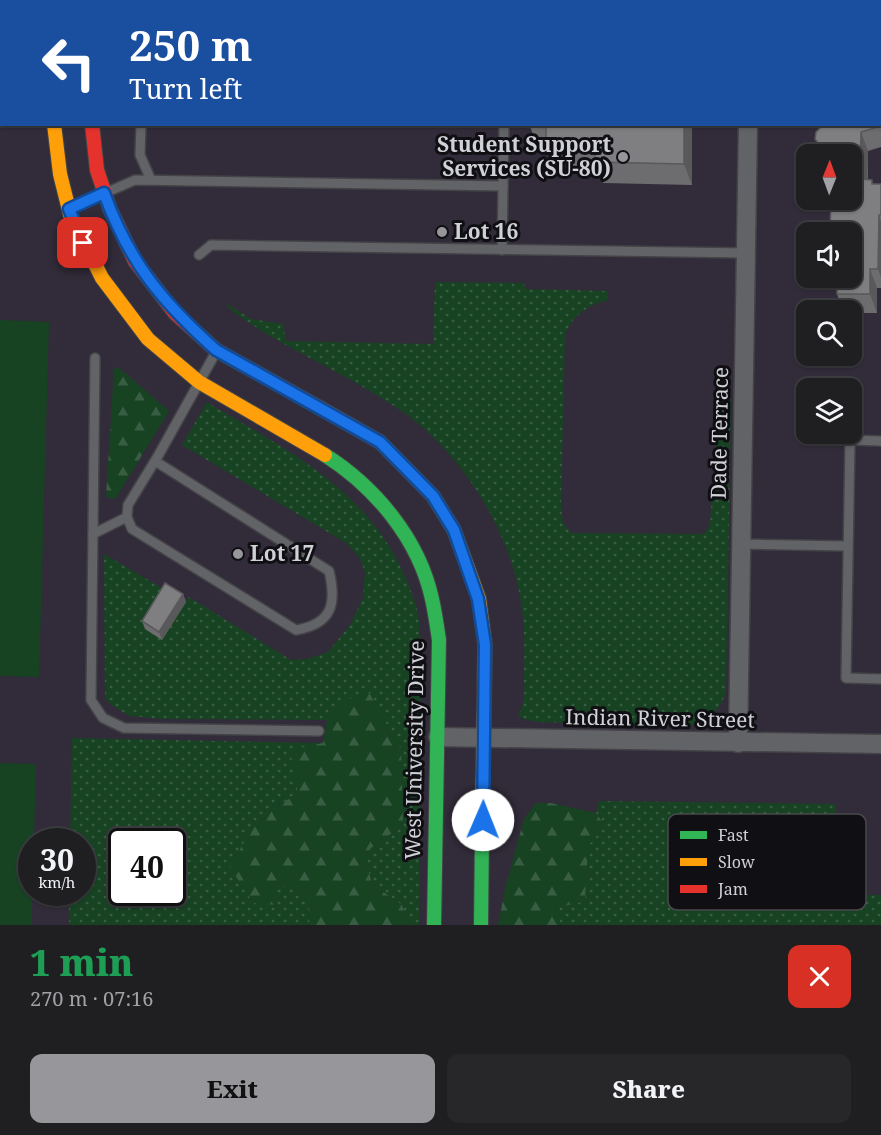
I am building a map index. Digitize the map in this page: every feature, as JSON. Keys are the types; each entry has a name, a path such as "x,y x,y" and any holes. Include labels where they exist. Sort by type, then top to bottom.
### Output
{"street":[{"name":"West University Drive","path":"54,126 60,174 69,209 83,243 102,278 148,339 199,382 327,456 368,486 399,525 418,559 432,597 439,640 434,925"},
{"path":"92,126 97,170 104,193 135,261 176,313 216,350 380,442 433,496 454,530 478,599 485,645 481,925"},
{"name":"Dade Terrace","path":"738,742 748,126"},
{"name":"Indian River Street","path":"438,737 881,744"}],"lane":[{"path":"141,126 140,155 151,180"},
{"path":"502,250 504,126"},
{"path":"69,209 135,180 503,186"},
{"path":"199,255 212,245 746,253"},
{"path":"155,461 329,571 334,590 330,611 313,627 296,630 132,529 127,517 128,505 216,350"},
{"path":"95,358 91,700 103,718 124,728 319,731"},
{"path":"881,441 850,441 846,678 881,679"},
{"path":"93,534 127,517"},
{"path":"741,543 848,546"}],"shaded area":[{"path":"0,126 881,126 881,925 0,925"}],"green space":[{"path":"435,282 524,283 525,289 608,291 608,300 582,311 565,334 561,506 563,523 571,533 704,534 710,525 718,400 722,394 729,396 731,400 726,693 716,711 706,720 686,726 538,722 523,719 518,715 523,703 524,692 524,625 519,592 504,543 481,497 433,437 400,410 275,339 226,306 227,304 251,319 283,324 286,341 433,344"},
{"path":"0,320 49,322 39,677 0,676"},
{"path":"118,367 169,411 116,498 111,499 106,496 114,369"},
{"path":"207,402 292,453 343,492 365,514 385,540 409,586 418,614 421,650 419,925 409,925 402,905 372,884 364,853 403,825 329,708 327,720 162,719 130,716 105,699 104,554 186,602 189,597 291,660 307,659 328,652 350,625 363,598 365,572 359,557 346,543 182,445"},
{"path":"368,691 401,749 403,825 364,853 372,884 402,905 409,925 310,925 308,907 293,887 277,884 276,905 253,903 230,867 259,816 298,794 290,750 323,743 329,708"},
{"path":"72,738 323,743 298,794 259,816 276,884 293,887 308,907 310,925 69,925 69,906 96,906 96,828 70,828"},
{"path":"0,763 36,764 34,828 18,828 18,906 32,906 32,925 0,925"},
{"path":"599,801 836,804 836,814 668,814 668,910 866,910 866,895 881,895 881,925 561,925 555,908 585,901 588,846 605,826 596,813"},
{"path":"536,803 551,803 596,813 605,826 588,846 585,901 556,908 561,925 498,925 524,819"}],"building":[{"path":"546,126 684,126 684,164 595,162 595,148 546,147"},
{"path":"822,126 881,126 861,132 861,144 819,144 815,139 816,132"},
{"path":"862,179 872,180 872,184 881,184 878,269 870,269 870,294 837,294 837,288 862,288 862,222 830,222 831,210 862,210"},
{"path":"165,583 183,594 159,632 142,621"}],"traffic: fast":[{"path":"325,455 361,483 392,516 417,556 432,599 439,640 434,925"},
{"path":"481,925 482,833"}],"traffic: slow":[{"path":"54,126 60,174 70,214 102,278 148,339 199,382 325,455"},
{"path":"320,408 380,442 433,496 454,530 479,599 485,645 482,833"}],"traffic: jam":[{"path":"92,126 97,170 110,209 135,261 175,313 216,350 320,408"}],"place":[{"name":"Student Support Services (SU-80)","path":"623,157"},
{"name":"Lot 16","path":"442,232"},
{"name":"Lot 17","path":"238,554"}],"route":[{"path":"83,243 69,209 104,193 135,261 176,313 216,350 380,442 433,496 454,530 478,599 485,645 483,820"}]}
